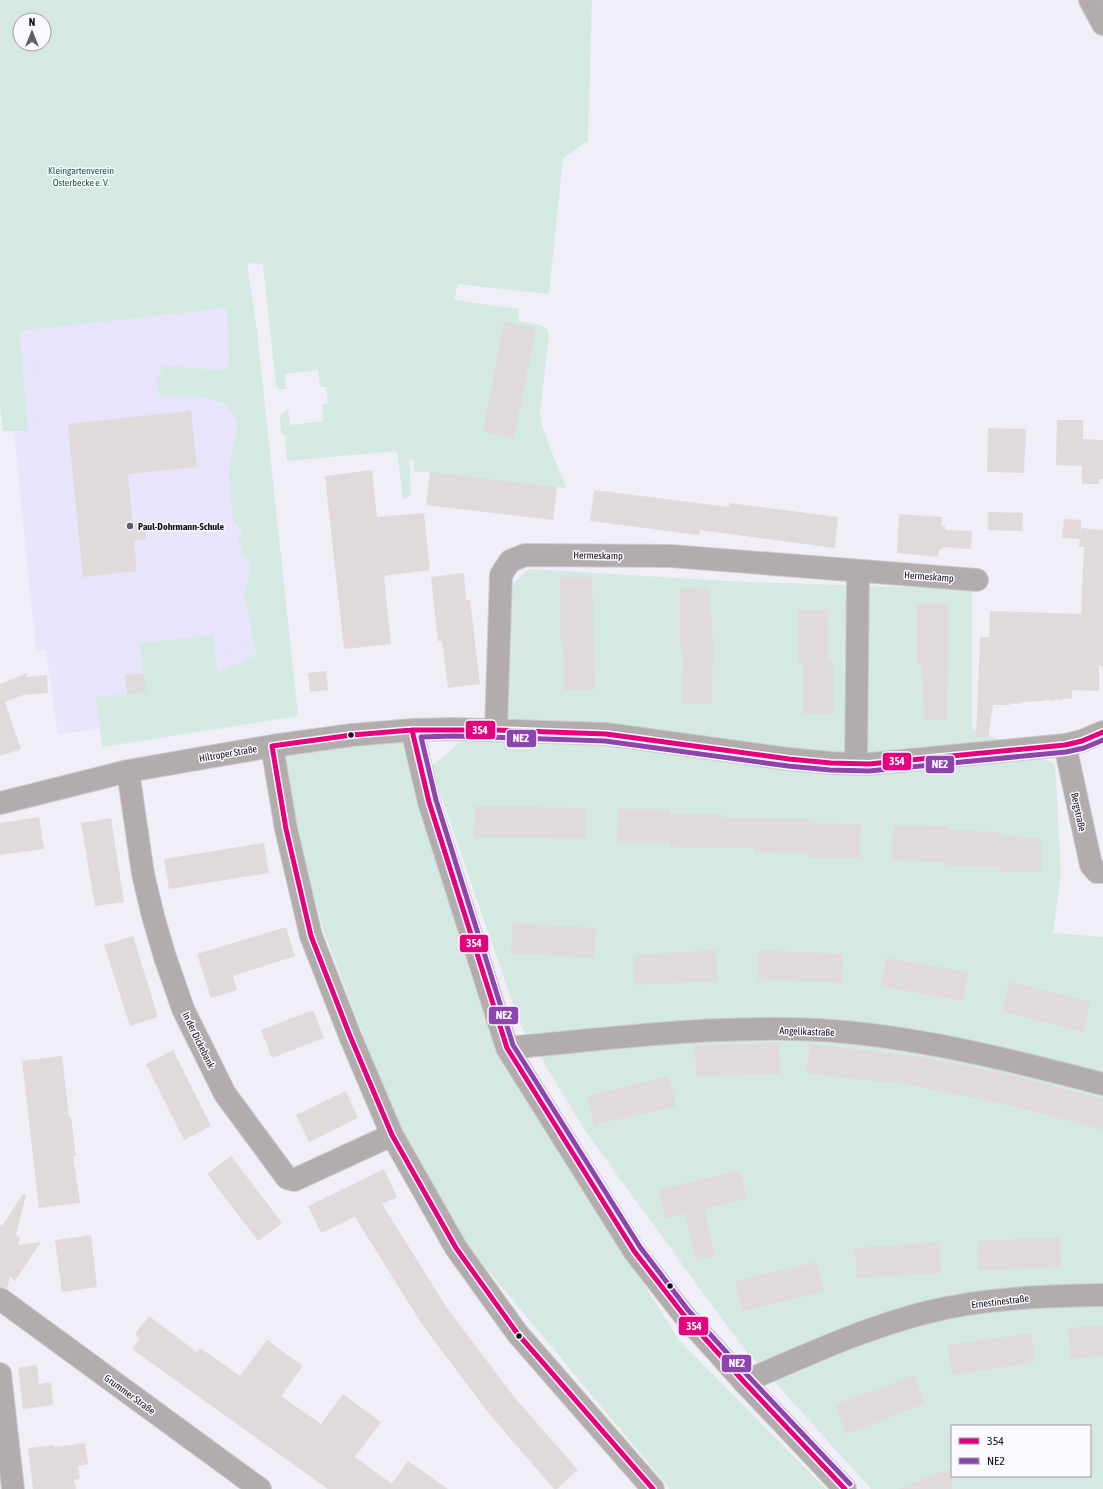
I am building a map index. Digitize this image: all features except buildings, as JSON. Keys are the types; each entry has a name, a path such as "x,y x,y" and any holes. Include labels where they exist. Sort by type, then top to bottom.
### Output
{"street":[{"path":"1090,0 1103,24"},
{"name":"Hermeskamp","path":"496,730 501,575 510,562 525,555 671,556 858,572 977,580"},
{"path":"856,764 858,572"},
{"name":"Hiltroper Straße","path":"0,803 128,771 272,746 412,730 454,729 606,734 790,759 856,764 869,764 1065,744 1082,741 1103,732"},
{"path":"412,730 429,802 507,1048 634,1251 683,1314 744,1382 845,1489"},
{"name":"Bergstraße","path":"1065,744 1091,865 1098,872 1103,872"},
{"path":"272,746 286,829 311,936 350,1036 392,1135 456,1248 516,1333 653,1489"},
{"name":"In der Dickebank","path":"128,771 143,874 165,957 183,1009 225,1094 287,1178 294,1180 392,1135"},
{"name":"Angelikastraße","path":"507,1048 680,1032 730,1030 845,1032 916,1041 1032,1065 1103,1084"},
{"name":"Ernestinestraße","path":"744,1382 876,1328 928,1312 980,1302 1036,1296 1103,1295"},
{"name":"Grummer Straße","path":"1,1303 260,1489"},
{"path":"0,1374 13,1489"}],"shaded area":[{"name":"Paul-Dohrmann-Schule","path":"226,308 229,358 226,370 164,366 161,396 203,397 225,404 238,422 229,470 243,534 243,554 251,564 244,594 256,655 221,671 127,694 96,697 100,729 58,734 46,650 36,650 14,432 28,431 20,331"}],"green space":[{"name":"Kleingartenverein Osterbecke e. V.","path":"0,0 592,0 588,141 563,158 549,294 458,284 454,300 519,309 518,321 540,325 547,328 549,334 540,413 542,426 566,488 414,471 414,459 409,460 411,495 403,500 397,451 287,461 285,436 281,433 280,418 282,413 288,409 290,425 323,421 322,404 328,403 326,387 320,387 318,370 285,374 286,389 279,389 276,385 263,264 247,263 257,331 298,716 102,747 96,697 146,692 140,643 213,635 217,671 221,671 256,655 244,594 251,564 243,554 238,539 243,534 232,518 229,470 238,422 225,404 203,397 161,397 155,382 164,366 226,370 229,358 226,308 20,331 28,431 3,431 0,405"},
{"path":"529,569 744,582 972,589 972,728 1055,764 1061,874 1053,933 1103,937 1103,1489 871,1489 741,1345 586,1132 520,1024 431,767 509,700 512,585"},
{"path":"402,741 495,1048 679,1340 826,1489 670,1489 466,1244 397,1125 324,932 276,756"}],"transit line":[{"name":"354","path":"412,730 429,802 507,1048 634,1251 683,1314 744,1382 845,1489"},
{"name":"354","path":"272,746 352,735 412,730 496,730 606,734 789,759 831,763 869,764 1065,745 1082,741 1103,732"},
{"name":"NE2","path":"850,1484 688,1310 640,1247 513,1045 436,800 421,737 454,736 605,741 788,766 830,770 869,771 1066,752 1084,748 1103,740"},
{"name":"354","path":"272,746 286,829 311,936 350,1036 392,1135 456,1248 517,1333 653,1489"}],"place":[{"name":"Paul-Dohrmann-Schule","path":"130,526"}]}
